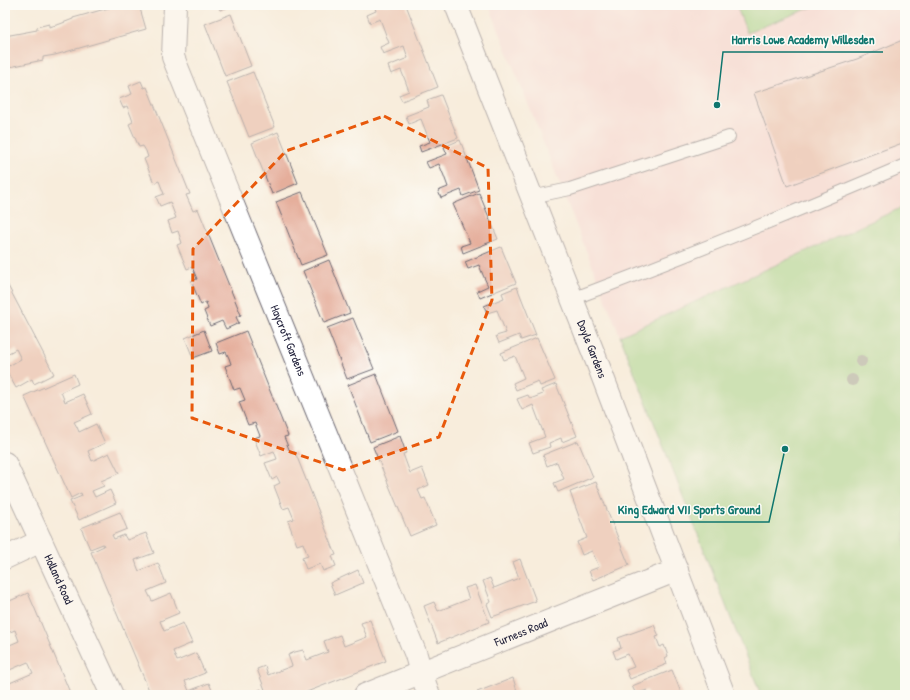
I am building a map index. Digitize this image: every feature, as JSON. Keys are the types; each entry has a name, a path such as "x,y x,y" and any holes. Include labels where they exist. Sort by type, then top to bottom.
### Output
{"street":[{"name":"Haycroft Gardens","path":"175,5 173,57 274,309 416,655 421,673 430,695"},
{"name":"Doyle Gardens","path":"456,5 572,299 724,695"},
{"name":"Holland Road","path":"5,463 112,695"},
{"path":"5,558 41,541"},
{"name":"Furness Road","path":"365,695 677,570"}],"lane":[{"path":"532,197 570,189 729,138"},
{"path":"572,299 765,223 905,165"}],"highlighted area":[{"path":"384,116 488,168 492,300 439,437 343,470 192,418 193,249 286,151"}],"shaded area":[{"path":"489,5 905,5 905,206 620,336"}],"green space":[{"path":"736,5 817,5 747,33"},
{"path":"905,206 905,695 761,695 620,336"}],"building":[{"path":"119,5 139,5 146,29 55,55 43,57 43,60 5,68 5,36 37,30 37,27 49,24 49,27 73,18"},
{"path":"218,5 235,5 220,10"},
{"path":"374,5 406,5 438,87 402,101 399,95 409,91 401,70 391,74 388,66 408,58 404,46 383,54 380,47 389,43 380,19 370,23 367,15 376,11"},
{"path":"231,14 251,66 225,76 205,24"},
{"path":"905,39 905,142 787,186 754,93 857,59"},
{"path":"253,72 275,127 249,137 227,82"},
{"path":"141,81 144,88 147,87 190,194 186,195 193,211 198,209 241,315 236,317 239,323 226,329 222,321 210,326 204,311 208,309 206,302 201,305 191,281 197,279 192,267 187,269 177,245 182,243 178,231 172,233 168,221 176,218 170,202 160,206 156,197 164,194 159,181 154,183 144,159 148,157 146,151 143,146 139,147 129,124 133,122 127,106 123,108 119,99 132,94 129,86"},
{"path":"441,95 458,138 421,152 419,146 430,142 421,119 409,124 406,116 429,107 427,100"},
{"path":"278,132 298,183 272,194 252,143"},
{"path":"460,140 479,190 463,196 461,190 441,198 438,191 448,187 439,164 429,168 426,162 447,154 444,147"},
{"path":"302,192 328,255 301,265 276,202"},
{"path":"479,193 498,239 463,253 461,246 470,243 453,204"},
{"path":"501,247 516,283 480,298 477,291 488,286 479,265 468,269 465,262"},
{"path":"329,260 350,313 324,323 303,271"},
{"path":"5,280 54,374 34,384 32,379 16,388 5,368 21,359 16,349 5,355"},
{"path":"517,287 536,335 521,340 519,335 499,343 496,336 506,333 497,310 487,313 484,306 504,298 502,293"},
{"path":"353,318 374,369 347,379 327,328"},
{"path":"204,330 212,351 193,358 185,338"},
{"path":"246,331 288,436 284,437 291,454 295,452 336,555 332,556 336,566 323,571 320,564 306,569 302,558 308,556 303,543 297,545 288,521 294,519 289,507 283,509 274,486 280,483 277,477 272,480 265,463 277,459 274,451 261,456 254,438 260,436 255,423 248,425 239,402 245,400 240,388 234,390 225,366 231,364 229,358 226,352 220,354 216,343"},
{"path":"537,338 555,380 540,386 538,381 516,390 513,383 524,378 515,356 504,360 501,353"},
{"path":"74,374 78,384 61,392 65,402 83,394 92,414 74,422 79,432 96,424 105,443 88,451 92,461 109,453 119,473 101,481 104,486 92,491 95,497 110,490 116,503 79,520 70,501 82,496 81,493 71,498 24,396"},
{"path":"376,374 398,431 370,442 348,385"},
{"path":"556,384 577,436 562,442 561,438 549,443 550,447 533,453 529,443 545,437 533,405 522,410 517,399 528,395 530,399 543,394 541,390"},
{"path":"400,436 406,453 403,454 410,473 422,468 429,485 418,490 422,499 425,498 436,525 410,536 373,447"},
{"path":"578,441 593,477 558,492 554,483 564,479 557,462 547,466 543,455"},
{"path":"596,482 629,565 593,580 589,571 599,567 592,551 582,555 577,542 587,538 570,492"},
{"path":"120,512 127,529 112,535 114,539 124,535 127,540 146,533 154,553 135,560 139,571 158,563 166,583 147,591 152,601 171,593 179,613 160,621 164,631 183,623 192,643 173,651 177,661 196,653 205,673 185,681 189,691 209,683 214,695 151,695 91,552 104,546 103,544 90,549 81,528"},
{"path":"520,559 536,601 492,617 487,604 491,602 483,581 490,578 494,588 519,578 513,562"},
{"path":"358,570 363,583 335,595 330,583"},
{"path":"475,585 489,622 438,643 424,606 434,602 438,611 469,599 465,588"},
{"path":"28,593 71,695 5,695 5,685 33,673 28,662 5,672 5,647 19,641 15,630 5,634 5,603"},
{"path":"370,620 386,661 299,695 267,695 257,669 265,666 268,675 292,666 288,655 295,652 303,650 307,660 328,652 324,641 340,635 344,646 367,637 361,623"},
{"path":"654,625 659,636 656,637 660,647 664,645 668,656 665,658 667,664 630,679 626,670 634,667 628,654 616,659 613,651 621,648 618,638"},
{"path":"672,670 682,695 649,695 647,690 636,694 632,686"},
{"path":"513,678 517,691 507,695 478,695 477,692"},
{"path":"261,689 264,695 254,695 253,693"}],"place":[{"name":"Harris Lowe Academy Willesden","path":"717,105"},
{"name":"King Edward VII Sports Ground","path":"785,449"}]}
